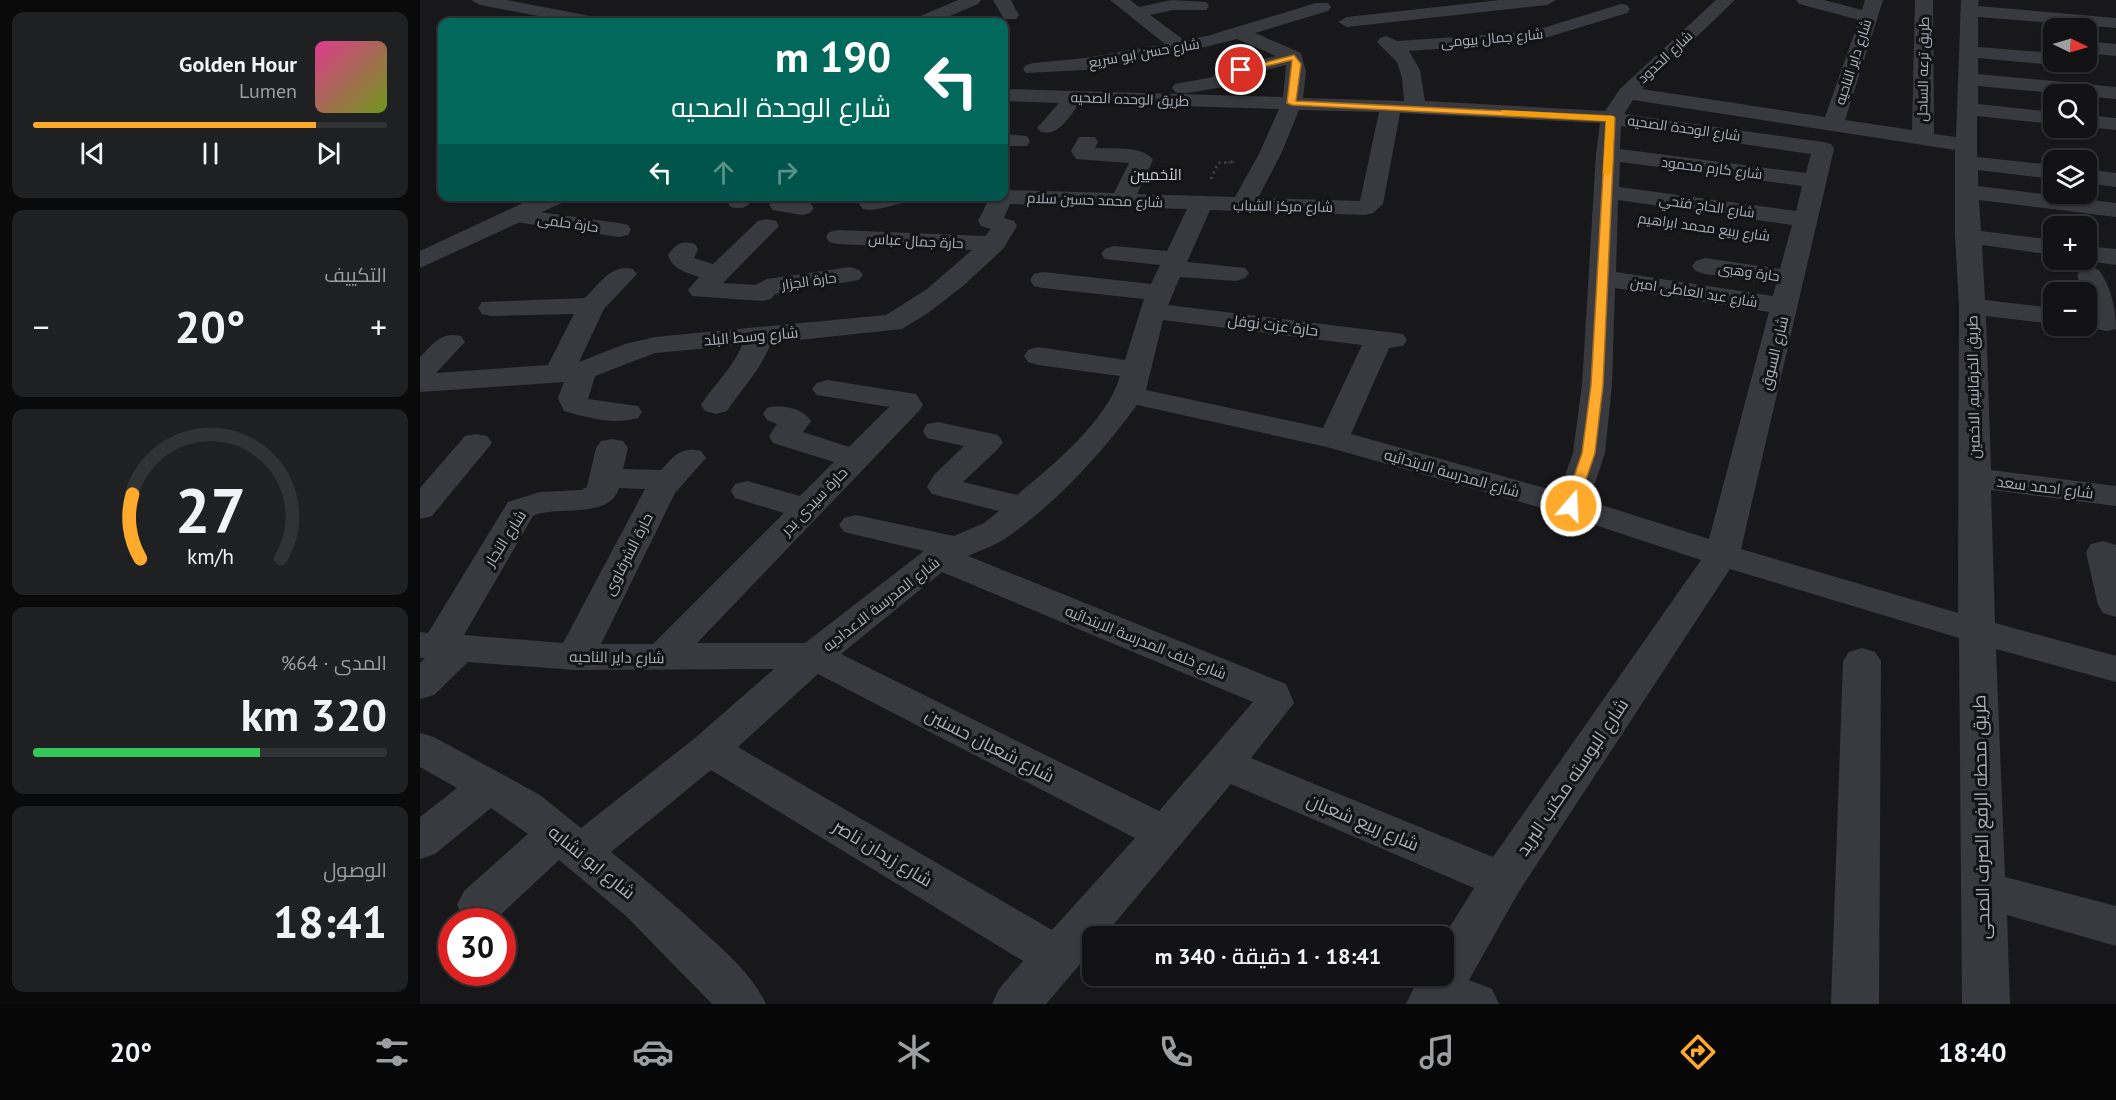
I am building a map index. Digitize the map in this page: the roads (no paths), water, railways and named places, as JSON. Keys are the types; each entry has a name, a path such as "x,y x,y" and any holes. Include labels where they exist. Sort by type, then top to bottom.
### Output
{"street":[{"path":"480,0 574,18"},
{"path":"936,18 972,0"},
{"path":"1321,3 1354,27 1547,0"},
{"name":"شارع الحدود","path":"1611,118 1627,93 1726,0"},
{"path":"1804,0 1871,9"},
{"name":"طريق ترعه الساحل","path":"1923,138 1924,0"},
{"name":"شارع حسن ابو سريع","path":"1033,69 1085,64 1161,86 1181,47 1240,33 1321,3"},
{"path":"1124,9 1173,5 1200,6"},
{"path":"1124,9 1181,47"},
{"name":"شارع جمال بيومى","path":"1415,107 1412,69 1404,54 1390,44 1532,37 1621,9"},
{"name":"شارع داير الناحيه","path":"1828,137 1871,9"},
{"path":"2097,24 2116,24"},
{"path":"1970,36 2043,27"},
{"path":"1240,33 1294,57 1297,64 1292,103 1272,126 1268,161 1242,205"},
{"path":"1970,36 2043,43"},
{"path":"1970,36 2043,56"},
{"path":"1970,36 2116,93"},
{"name":"طريق الخرقانيه, الاخمين","path":"1970,36 1966,153 1972,306 1977,631"},
{"path":"2097,48 2116,50"},
{"path":"1161,86 1222,81 1224,74 1294,57"},
{"path":"2097,62 2116,64"},
{"path":"1085,64 1103,104"},
{"path":"1161,86 1207,121"},
{"name":"طريق الوحده الصحيه","path":"1008,94 1074,98 1103,104 1161,86 1292,103"},
{"path":"1627,93 1828,137 1923,138 1966,153 2043,170"},
{"path":"1048,128 1074,98"},
{"name":"شارع الوحدة الصحيه","path":"1292,103 1611,118 1818,147 1828,137"},
{"name":"شارع مركز الشباب","path":"1201,204 1365,208 1371,204 1392,106"},
{"path":"1968,109 2043,117"},
{"path":"1571,506 1589,453 1597,385 1607,202 1607,154 1611,118"},
{"path":"2097,122 2116,124"},
{"name":"شارع السوق","path":"1722,555 1828,137"},
{"path":"1087,142 1082,151 1084,154 1136,157 1142,160 1122,201"},
{"name":"شارع كارم محمود","path":"1607,154 1816,181"},
{"path":"2097,177 2116,180"},
{"path":"1967,191 2116,210"},
{"name":"شارع محمد حسين سلام","path":"1008,197 1201,204"},
{"path":"420,260 548,201"},
{"path":"871,204 876,201"},
{"path":"994,244 1005,226 990,221 999,201"},
{"name":"شارع ربيع محمد ابراهيم","path":"1607,202 1804,230"},
{"name":"شارع المدرسة الاعداديه","path":"480,905 709,749 814,656 948,553 996,530 1060,476 1107,426 1134,382 1164,283 1201,204"},
{"name":"حارة حلمى","path":"517,216 619,230"},
{"path":"686,249 681,255 683,262 717,275 767,226"},
{"path":"1968,236 2043,246"},
{"name":"حارة جمال عباس","path":"838,237 994,244"},
{"name":"شارع وسط البلد","path":"420,383 571,371 639,348 749,337 883,332 915,309 994,244"},
{"path":"1114,254 1164,283"},
{"path":"2097,261 2116,256"},
{"name":"حارة وهبى","path":"1705,266 1792,278"},
{"path":"2090,270 2103,323"},
{"path":"1043,280 1164,283 1236,273"},
{"path":"624,274 592,306 579,328 571,371 575,405 602,412 627,412"},
{"name":"حارة الجزار","path":"717,275 702,292 850,275"},
{"name":"شارع عبد العاطى امين","path":"1603,279 1785,306"},
{"name":"حارة عزت نوفل","path":"1164,283 1386,339 1332,439"},
{"path":"716,405 728,385 751,359 747,315 769,285"},
{"path":"491,308 592,306"},
{"path":"1972,306 2043,315"},
{"path":"883,332 926,331"},
{"path":"420,373 452,342"},
{"name":"شارع المدرسة الابتدائيه","path":"1038,356 1571,506 1722,555 1977,631"},
{"name":"حارة سيدى بدر","path":"662,658 908,403 905,400 827,389"},
{"path":"778,414 796,421 784,436 855,459"},
{"path":"938,431 987,442 945,482 943,488 1025,507"},
{"path":"420,508 476,443"},
{"name":"حارة الشرقاوى","path":"575,657 679,469 609,463"},
{"name":"شارع النجار","path":"420,685 439,646 520,509 536,502 580,501 592,498 602,492 609,463"},
{"name":"شارع احمد سعد","path":"1974,478 2116,496"},
{"path":"747,491 807,509"},
{"path":"856,525 948,553"},
{"path":"2103,552 2116,605"},
{"name":"شارع خلف المدرسة الابتدائيه","path":"948,553 1272,694 1274,703 1224,764"},
{"name":"شارع البوسته مكتب البريد","path":"1447,999 1502,880 1722,555"},
{"path":"1977,631 2116,669"},
{"name":"طريق محطه الرفع الصرف الصحى","path":"1977,631 1986,1004"},
{"name":"شارع داير الناحيه","path":"439,646 575,657 814,656"},
{"name":"شارع شعبان حسنين","path":"814,656 1165,834"},
{"path":"1855,1004 1862,661"},
{"name":"شارع ابو نشابه","path":"420,748 525,807 642,903 720,978 742,1004"},
{"name":"شارع زيدان ناصر","path":"709,749 1057,957"},
{"path":"1016,1004 1224,764"},
{"name":"شارع ربيع شعبان","path":"1224,764 1502,880"},
{"path":"420,842 489,786"},
{"path":"1982,889 2116,927"}],"district":[{"name":"الأخميين","path":"1156,174"}]}
